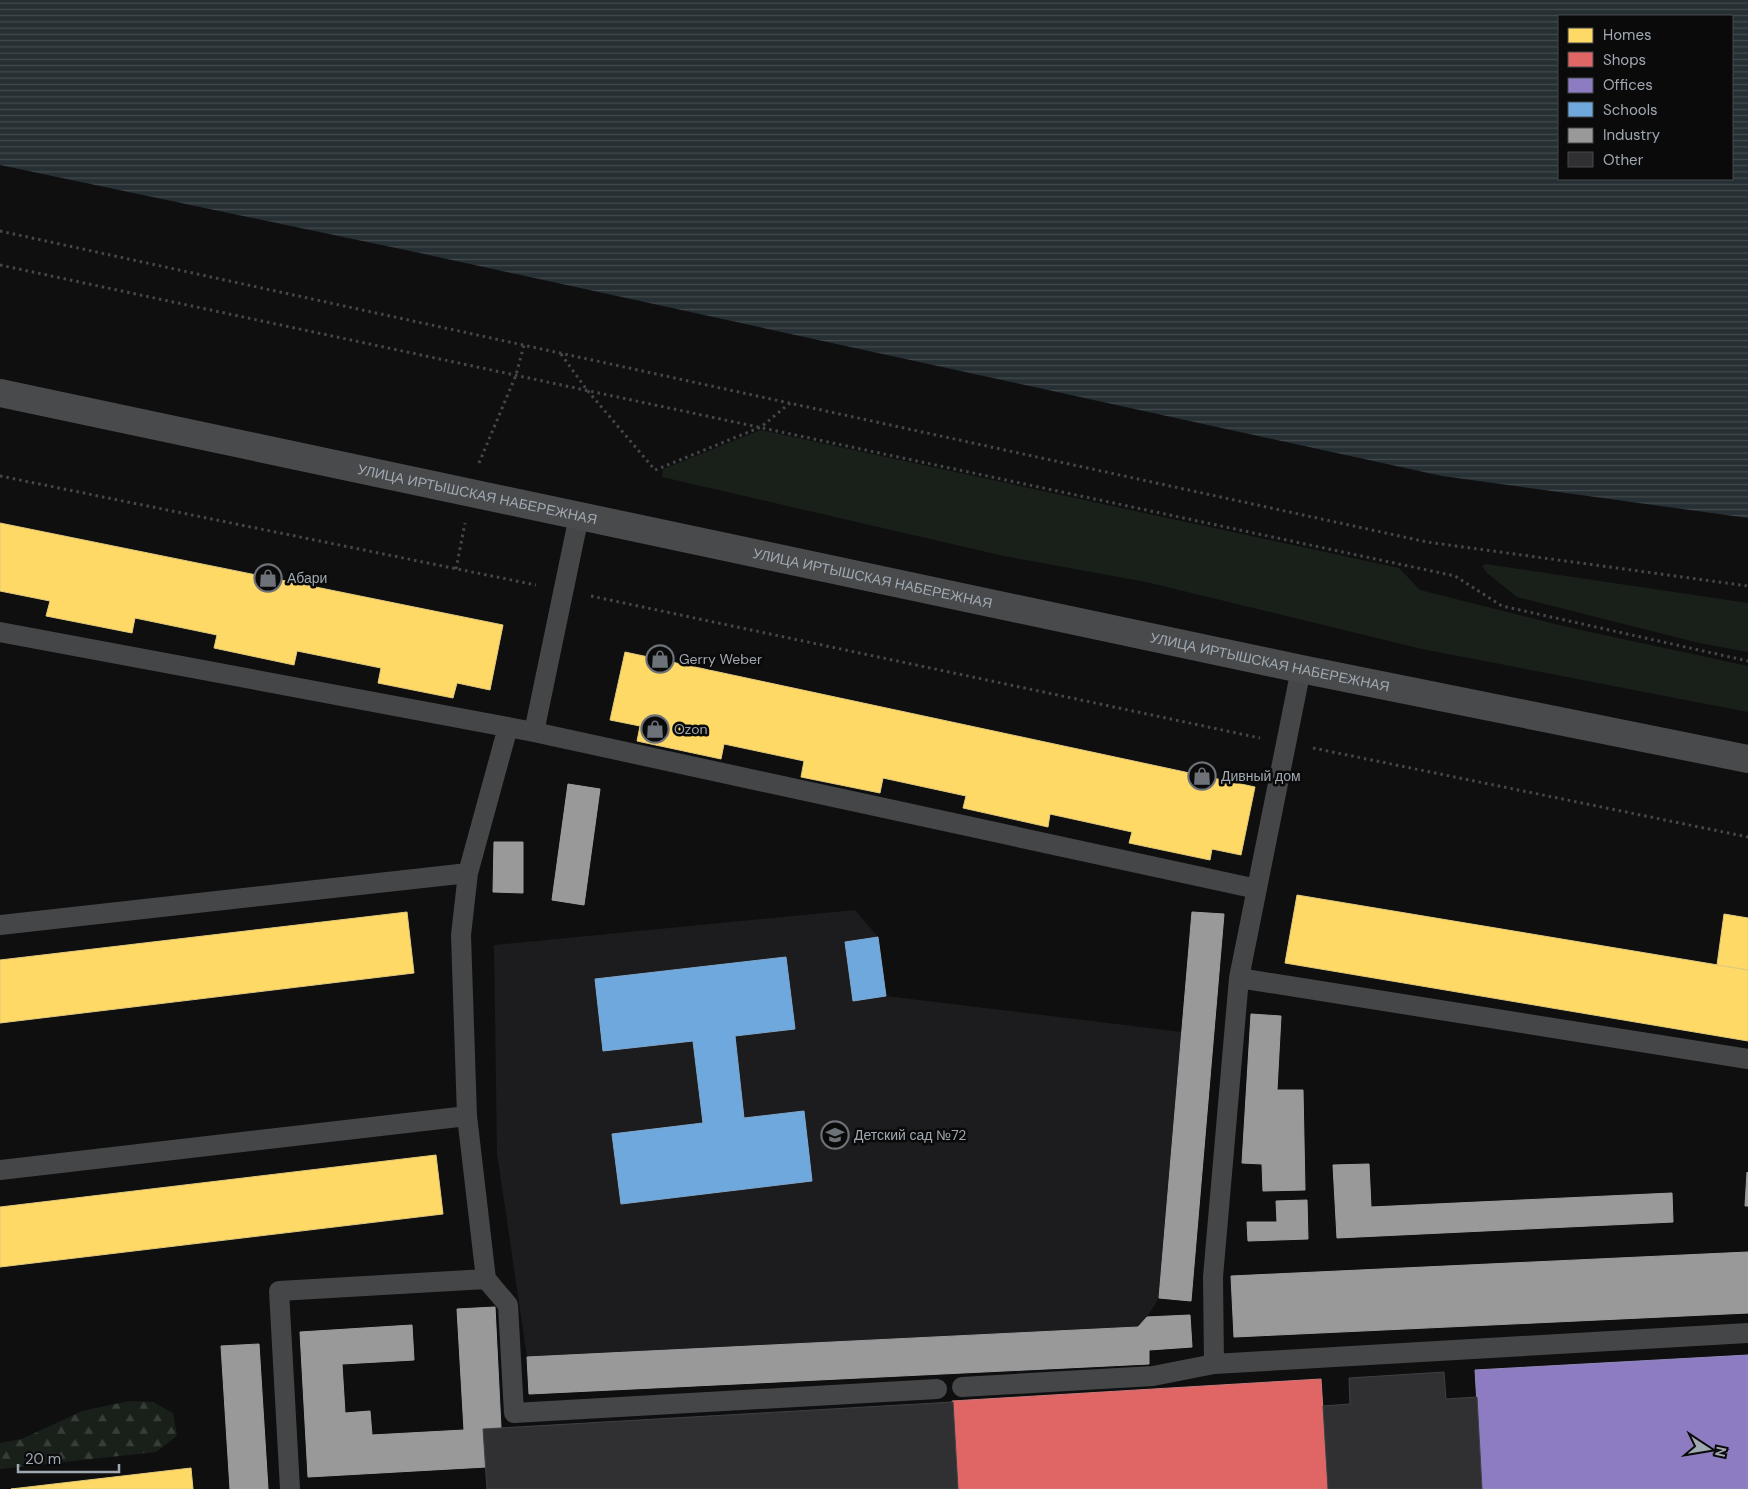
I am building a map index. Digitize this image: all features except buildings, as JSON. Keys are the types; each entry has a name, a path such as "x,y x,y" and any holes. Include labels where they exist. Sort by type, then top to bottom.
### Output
{"main road":[{"name":"УЛИЦА ИРТЫШСКАЯ НАБЕРЕЖНАЯ","path":"0,393 1301,669 1748,759"}],"lane":[{"path":"534,732 579,516"},
{"path":"0,632 534,732 1257,889"},
{"path":"1214,1364 1213,1277 1238,978 1301,669"},
{"path":"508,727 468,872 461,935 467,1116 486,1279 508,1306 514,1413 937,1389"},
{"path":"0,925 468,872"},
{"path":"1238,978 1748,1060"},
{"path":"0,1170 467,1116"},
{"path":"290,1489 279,1291 486,1279"},
{"path":"962,1387 1153,1376 1214,1364 1748,1333"}],"path":[{"path":"0,231 1426,542 1748,586"},
{"path":"0,265 1455,576 1502,606 1748,661"},
{"path":"480,457 516,375 524,345"},
{"path":"561,353 587,390 655,470 761,427 790,403"},
{"path":"0,476 564,590 1286,743 1748,837"}],"shaded area":[{"path":"0,0 1748,0 1748,518 1442,476 415,252 0,165"},
{"name":"Детский сад №72","path":"855,910 878,937 886,996 1182,1032 1159,1298 1147,1317 1138,1327 527,1357 497,1153 494,945"}],"green space":[{"path":"761,430 1399,568 1420,590 1567,627 1748,666 1748,712 1422,649 1146,582 1004,556 662,477 663,469"},
{"path":"1485,564 1748,603 1748,652 1699,643 1517,597 1487,573 1482,566"},
{"path":"129,1401 153,1402 173,1413 177,1436 156,1452 0,1469 0,1443 22,1439 82,1411"}],"place":[{"name":"Абари","path":"268,578"},
{"name":"Gerry Weber","path":"660,659"},
{"name":"Ozon","path":"655,729"},
{"name":"Дивный дом","path":"1202,776"},
{"name":"Детский сад №72","path":"835,1135"}]}
